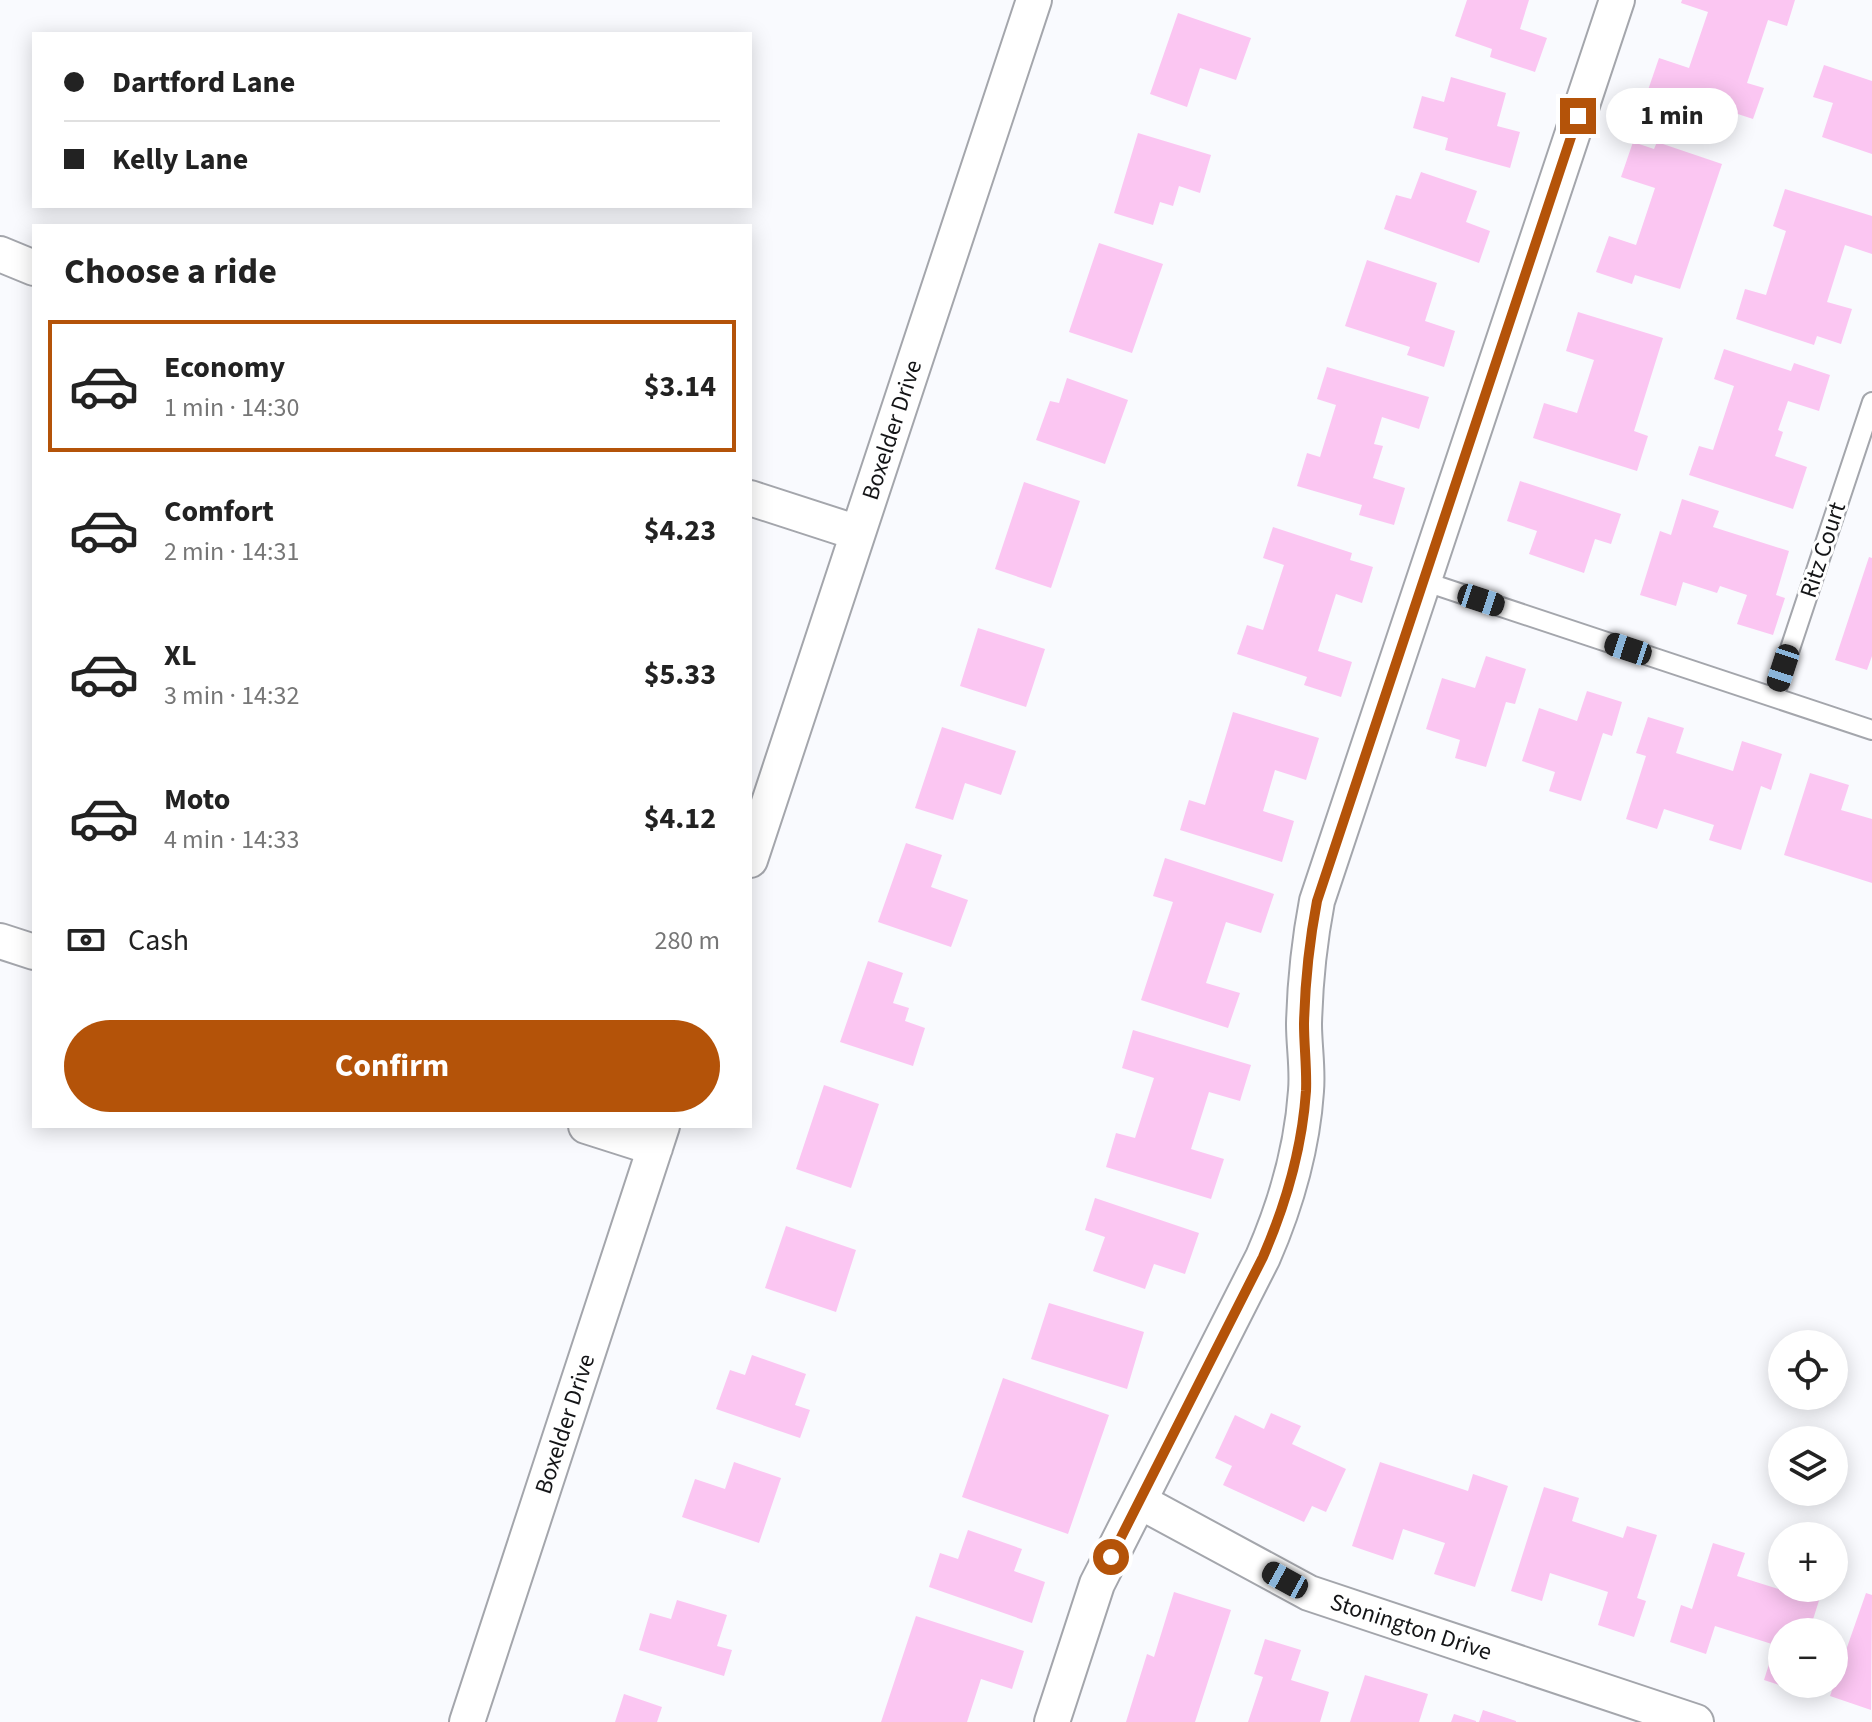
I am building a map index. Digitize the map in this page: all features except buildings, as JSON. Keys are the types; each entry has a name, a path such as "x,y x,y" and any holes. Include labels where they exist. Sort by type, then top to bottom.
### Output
{"street":[{"name":"Boxelder Drive","path":"752,854 1034,0"},
{"path":"1052,1722 1097,1584 1263,1257 1283,1211 1296,1159 1306,1089 1306,959 1317,901 1617,0"},
{"path":"0,254 32,267"},
{"path":"752,499 858,533"},
{"path":"0,941 32,951"},
{"path":"599,1128 659,1137"},
{"name":"Boxelder Drive","path":"467,1722 659,1137"},
{"name":"Stonington Drive","path":"1139,1501 1309,1593 1696,1722"}],"lane":[{"name":"Ritz Court","path":"1774,697 1872,402"},
{"path":"1423,581 1872,730"}],"route":[{"path":"1111,1557 1263,1257 1283,1211 1300,1147 1306,1089 1306,959 1317,901 1578,116"}]}
